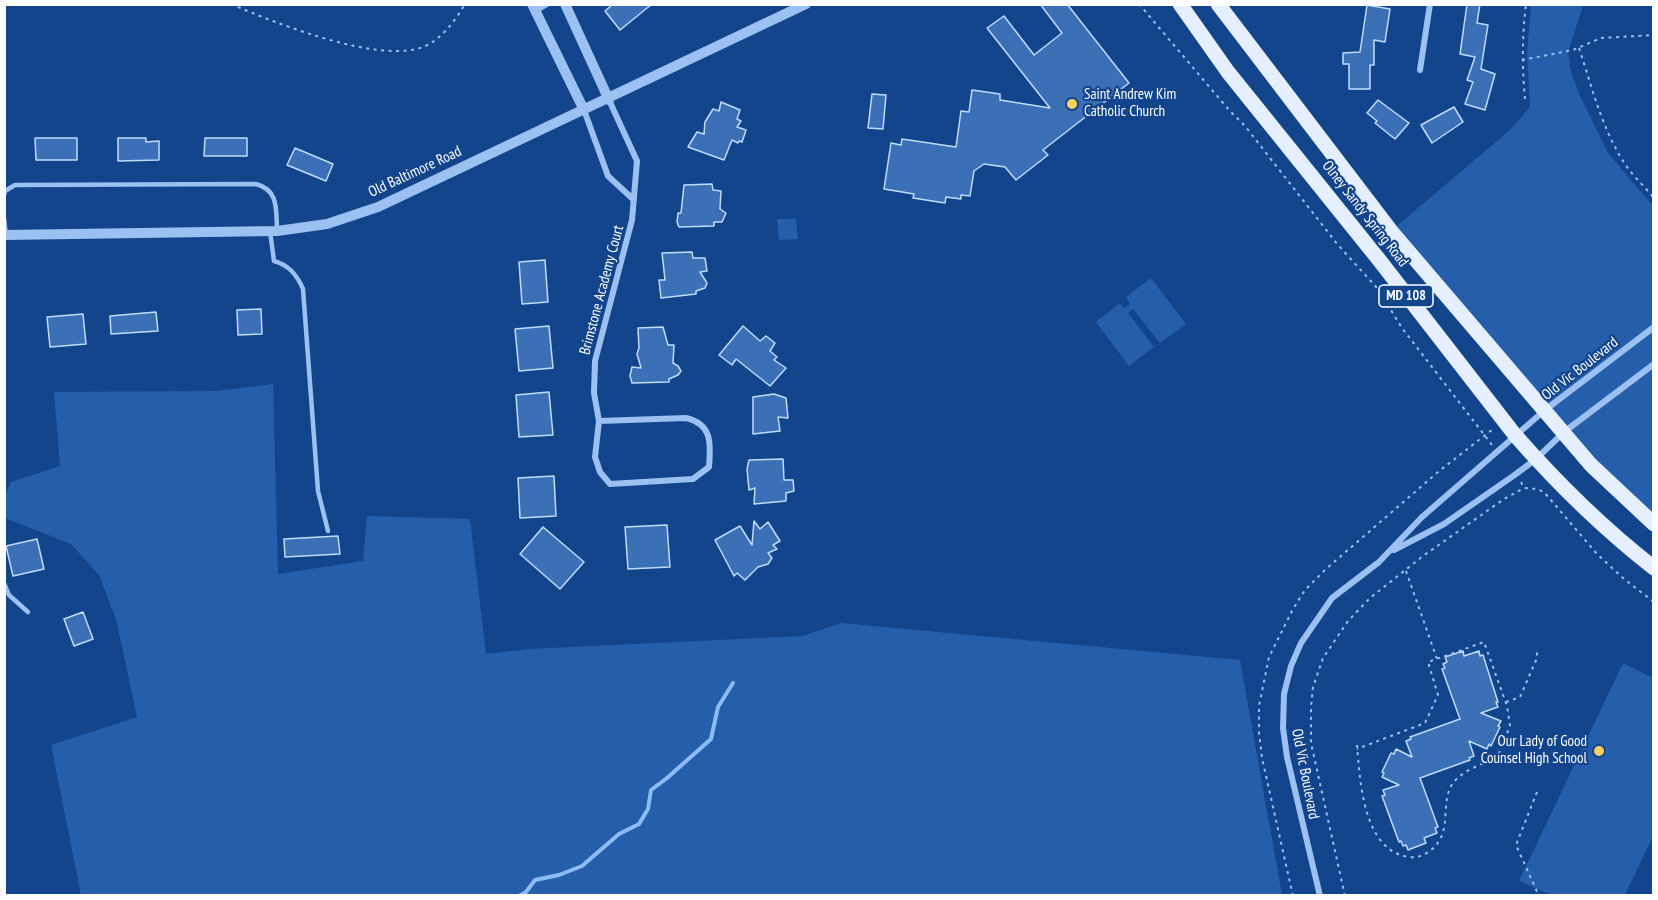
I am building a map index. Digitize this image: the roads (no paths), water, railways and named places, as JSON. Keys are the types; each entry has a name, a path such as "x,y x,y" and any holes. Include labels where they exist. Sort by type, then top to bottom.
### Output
{"main road":[{"name":"Olney Sandy Spring Road","path":"1180,4 1228,72 1380,261 1503,422 1536,459 1625,546 1653,568"},
{"name":"Olney Sandy Spring Road","path":"1218,4 1391,231 1591,465 1653,524"}],"street":[{"path":"547,4 534,8 584,110 608,176 634,200"},
{"path":"565,4 609,100"},
{"name":"Old Baltimore Road","path":"5,235 274,231 327,224 378,207 609,100 807,4"},
{"path":"1420,70 1431,4"},
{"name":"Brimstone Academy Court","path":"599,421 686,418 697,420 703,425 709,437 711,449 709,467 693,479 610,484 600,472 595,458 599,421 594,393 595,361 632,220 637,161 609,100"},
{"name":"Old Vic Boulevard","path":"1320,896 1287,757 1283,728 1284,694 1291,666 1301,643 1332,598 1389,552 1422,516 1545,410 1653,327"},
{"name":"Old Vic Boulevard","path":"1389,552 1444,524 1516,474 1536,459 1564,432 1653,364"}],"lane":[{"path":"4,195 5,191 15,185 256,184 272,193 276,206 274,261 285,264 298,277 303,289 318,491 328,531"},
{"path":"4,218 5,235"},
{"path":"4,583 9,594 28,612"}],"waterway":[{"path":"519,896 526,892 535,880 559,875 582,866 619,834 639,824 648,809 651,790 711,739 718,707 733,683"}],"place":[{"name":"Saint Andrew Kim Catholic Church","path":"1072,104"},
{"name":"Our Lady of Good Counsel High School","path":"1599,751"}]}
